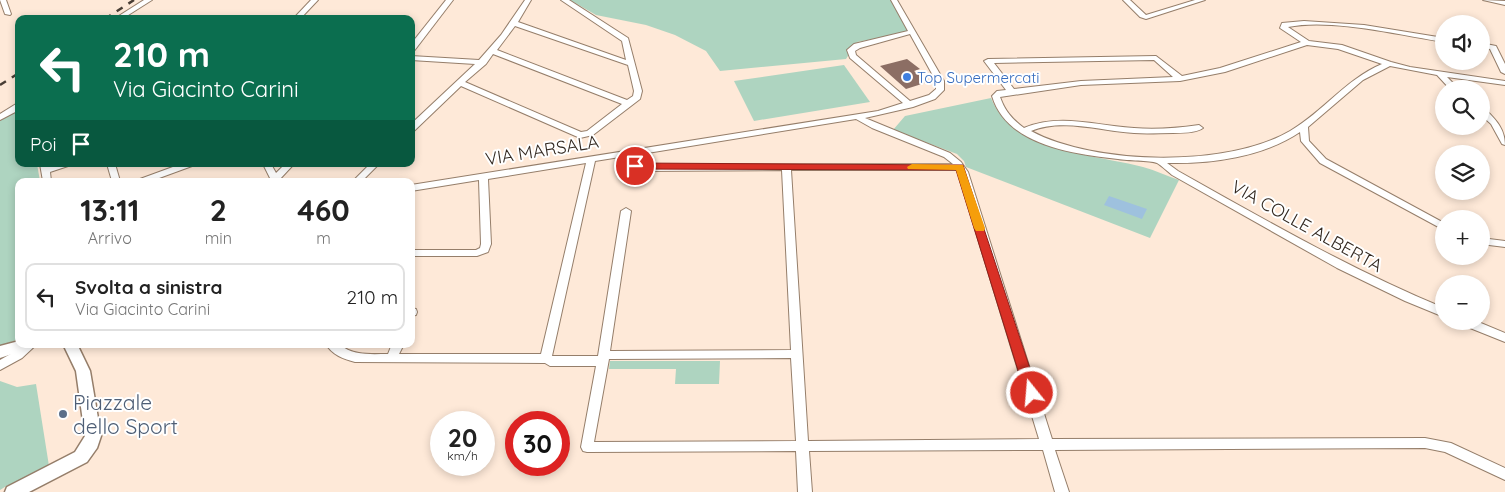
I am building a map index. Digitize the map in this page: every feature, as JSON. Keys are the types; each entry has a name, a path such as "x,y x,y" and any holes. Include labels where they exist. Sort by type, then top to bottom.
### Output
{"street":[{"path":"3,0 8,14"},
{"path":"124,15 149,0"},
{"path":"300,15 315,0"},
{"path":"415,44 450,0"},
{"path":"416,119 460,84 493,52 528,0"},
{"path":"460,84 580,135 590,133 636,98 638,93 627,46 623,38 564,0"},
{"path":"894,0 911,32 857,46 850,50 853,56 910,105"},
{"path":"1126,0 1142,16 1146,17 1202,0"},
{"path":"1486,0 1505,3"},
{"path":"514,23 631,64"},
{"path":"1307,43 1287,31 1284,28 1285,25 1315,23 1435,39"},
{"name":"VIA MARSALA","path":"415,187 856,116 910,105 936,95 940,90 941,84 911,32"},
{"path":"1389,64 1375,69 1304,126 1278,141 1236,153 1158,160 1135,160 1048,143 1024,131 1003,114 996,96 1010,91 1081,83 1180,79 1222,70 1307,43 1351,50 1389,64 1505,83"},
{"path":"1490,47 1493,48 1505,72"},
{"path":"493,52 628,104"},
{"path":"415,58 483,62"},
{"path":"1010,91 988,61 1156,58 1180,79"},
{"path":"1438,73 1445,80"},
{"path":"0,118 15,109"},
{"path":"856,116 875,126 942,153 955,160 960,167 1062,492"},
{"path":"1490,119 1505,142"},
{"path":"1024,131 1040,124 1057,122 1135,131 1199,128"},
{"path":"1304,126 1305,141 1323,161 1335,170 1435,222"},
{"path":"622,154 638,168 960,167"},
{"path":"546,359 591,159"},
{"name":"VIA COLLE ALBERTA","path":"1158,160 1175,173 1324,256 1391,290 1435,309"},
{"path":"151,178 182,167"},
{"path":"275,178 287,167"},
{"path":"360,178 372,167"},
{"path":"786,167 805,492"},
{"path":"415,253 477,253 484,250 486,244 483,177"},
{"path":"626,211 587,447 1430,443 1447,448 1505,474"},
{"path":"1490,242 1505,244"},
{"path":"1486,330 1505,338"},
{"path":"0,352 15,347"},
{"path":"0,365 26,348"},
{"path":"13,492 81,457 91,443 93,436 83,371 69,348"},
{"path":"337,348 348,357 546,359 550,361 797,354"},
{"path":"391,358 396,348"}],"green space":[{"path":"570,0 894,0 911,32 857,42 846,59 720,71 706,51 675,35 646,25 596,15"},
{"path":"844,65 870,102 754,121 734,81"},
{"path":"991,98 1002,116 1017,130 1035,140 1079,154 1143,167 1179,180 1150,238 966,167 964,161 957,154 893,130 905,116"},
{"path":"15,112 15,167 38,167 39,178 15,178 15,340 0,346 0,121"},
{"path":"610,361 720,361 719,384 675,384 676,369 609,369"},
{"path":"0,381 17,387 36,384 49,466 10,487 8,485 0,490"}],"water":[{"path":"1109,196 1147,209 1142,219 1104,205"}],"building":[{"name":"Top Supermercati","path":"907,59 920,69 914,71 928,82 906,89 880,66"}],"railway":[{"path":"111,15 134,0"},
{"path":"0,85 15,76"}],"slow traffic":[{"path":"912,167 960,167 980,228"}],"place":[{"name":"Top Supermercati","path":"907,77"},
{"name":"Piazzale dello Sport","path":"63,414"}],"route":[{"path":"635,166 638,168 960,167 1032,393"}]}
